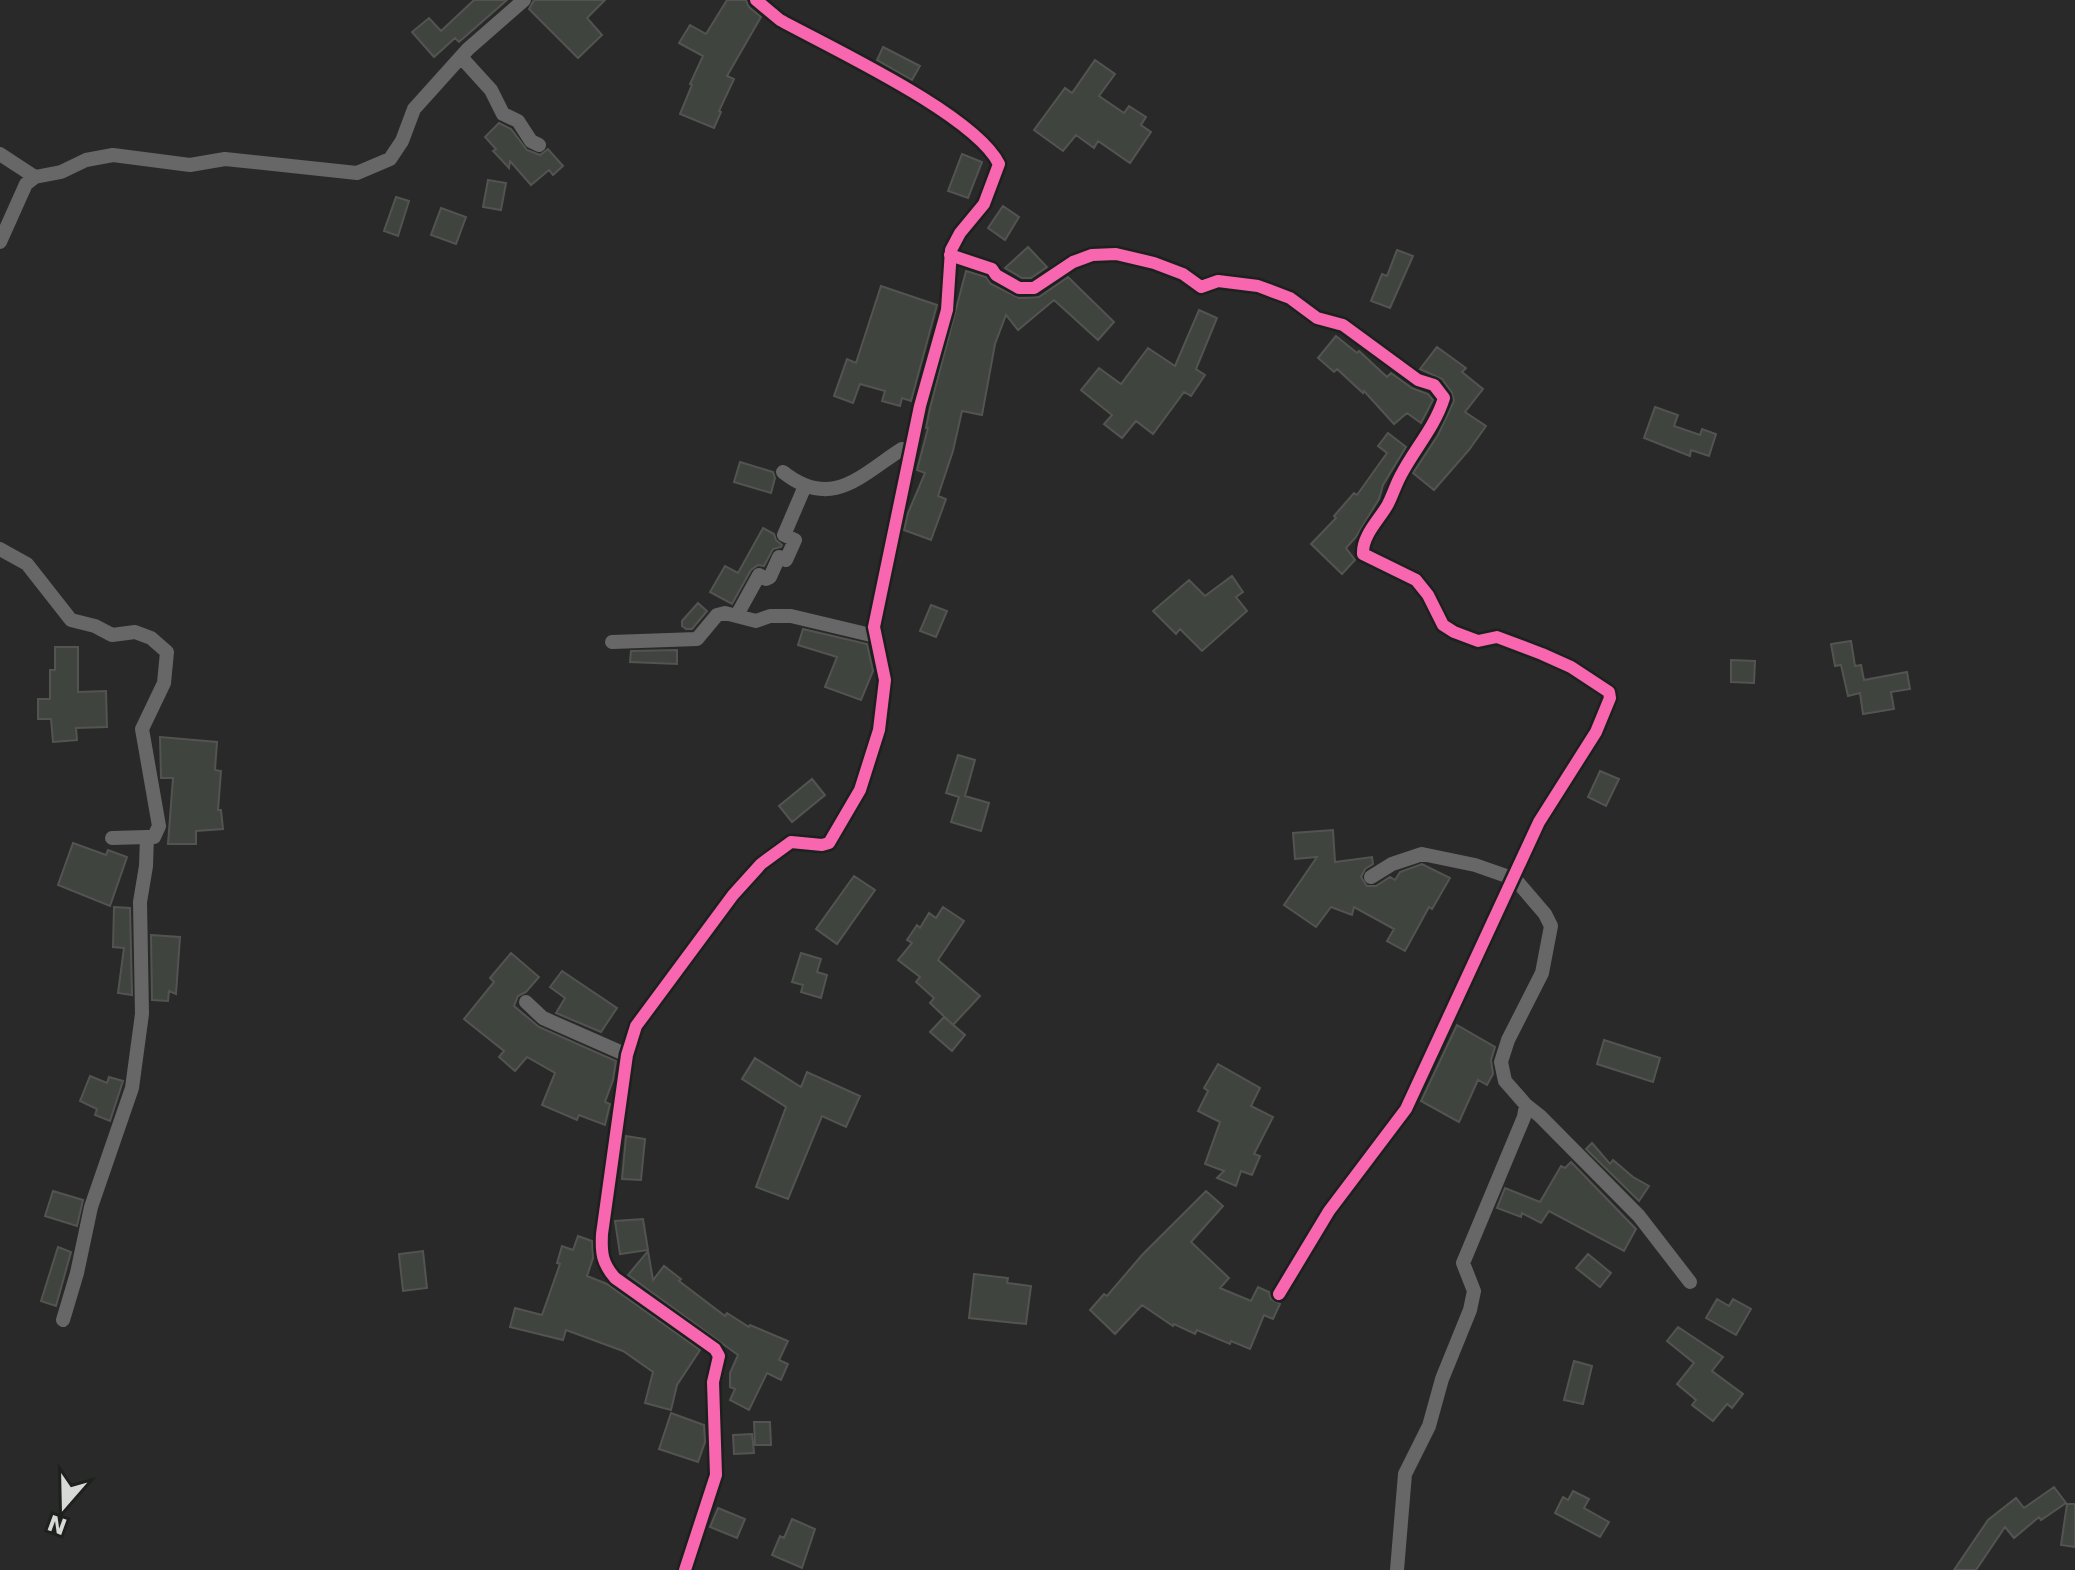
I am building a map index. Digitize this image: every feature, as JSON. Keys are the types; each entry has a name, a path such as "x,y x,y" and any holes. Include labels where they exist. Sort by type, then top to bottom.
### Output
{"street":[{"path":"0,242 26,184 35,177 61,172 86,160 113,155 190,165 225,159 357,173 390,159 402,141 414,109 461,57 524,0"},
{"path":"685,1570 716,1475 713,1382 719,1356 715,1349 615,1278 601,1256 627,1055 636,1026 733,895 761,864 791,842 829,843 860,790 879,730 885,680 874,627 920,406 947,310 950,255 953,245 989,194 999,164 995,156 952,116 780,20 756,0"},
{"path":"461,57 491,90 503,114 518,121 531,141 539,145"},
{"path":"0,154 35,177"},
{"path":"950,255 992,269 996,275 1019,288 1034,288 1083,259 1116,254 1183,274 1201,287 1218,281 1258,286 1290,298 1317,318 1343,325 1418,380 1434,385 1444,398 1437,419 1401,474 1387,506 1363,546 1363,554 1416,580 1428,595 1443,625 1454,632 1478,641 1497,637 1542,654 1571,667 1609,692 1610,698 1596,732 1539,822 1406,1109 1329,1211 1279,1294"},
{"path":"783,472 805,486 821,489 852,484 902,449 911,450"},
{"path":"737,615 759,575 766,579 770,577 779,557 786,560 795,540 784,535 805,486"},
{"path":"0,549 27,564 71,620 95,626 112,635 135,632 151,638 167,652 164,683 142,729 159,826 154,837 112,838"},
{"path":"612,642 697,639 717,615 737,615 756,621 770,616 791,616 875,636"},
{"path":"63,1320 91,1207 132,1088 142,1014 140,902 147,837"},
{"path":"1371,877 1392,864 1422,854 1475,865 1515,879 1545,914 1551,926 1537,988 1508,1040 1501,1062 1505,1081 1639,1216 1690,1282"},
{"path":"526,1002 543,1018 627,1055"},
{"path":"1397,1570 1405,1474 1429,1426 1442,1379 1470,1310 1474,1291 1463,1263 1524,1117 1526,1105"}],"building":[{"path":"474,0 507,0 459,42 455,38 434,57 412,32 429,18 441,31"},
{"path":"534,0 605,0 587,18 602,35 578,58 529,9"},
{"path":"727,0 746,0 761,17 727,76 734,79 714,128 680,114 703,56 679,43 690,25 706,34"},
{"path":"883,47 920,66 912,80 877,60"},
{"path":"1095,60 1115,74 1099,96 1124,113 1129,106 1146,117 1141,125 1151,132 1130,163 1098,141 1094,148 1076,135 1063,151 1034,130 1065,88 1072,93"},
{"path":"499,123 511,129 527,150 540,155 548,149 563,166 553,175 549,170 531,185 510,161 509,168 485,137"},
{"path":"962,154 982,162 968,198 948,191"},
{"path":"488,180 506,183 501,210 483,207"},
{"path":"396,197 409,201 398,236 384,231"},
{"path":"1003,206 1019,217 1005,240 988,228"},
{"path":"441,208 466,217 456,244 431,235"},
{"path":"1028,247 1047,267 1031,278 1022,278 1005,268"},
{"path":"1397,250 1413,256 1390,308 1371,301 1382,274 1387,276"},
{"path":"966,271 986,277 991,284 1019,298 1039,297 1068,277 1114,322 1098,340 1054,300 1018,330 1006,315 995,344 982,415 962,411 938,496 946,499 931,540 904,530 925,473 917,470"},
{"path":"881,286 937,305 911,401 902,398 900,406 882,401 885,391 860,384 853,403 834,396 847,359 856,363"},
{"path":"1199,310 1217,318 1196,369 1205,375 1191,396 1184,392 1153,434 1136,421 1122,438 1104,424 1112,415 1081,390 1099,368 1121,384 1148,348 1175,366"},
{"path":"1336,336 1357,353 1359,351 1387,377 1391,373 1412,388 1428,394 1433,400 1421,423 1407,413 1394,424 1364,391 1318,358"},
{"path":"1437,347 1466,368 1462,372 1483,389 1465,412 1486,426 1434,490 1413,473 1438,435 1454,401 1442,379 1420,369"},
{"path":"1655,407 1678,415 1674,426 1700,435 1702,429 1716,434 1709,456 1691,450 1690,456 1644,438"},
{"path":"1388,433 1406,447 1383,485 1379,499 1346,548 1355,560 1342,574 1311,544 1354,493 1357,495 1387,453 1378,446"},
{"path":"740,462 773,472 775,478 771,493 734,482"},
{"path":"763,528 774,534 781,547 773,549 764,566 758,565 751,570 732,604 710,592 725,566 738,573"},
{"path":"1232,576 1243,592 1236,597 1247,611 1202,651 1180,629 1176,634 1153,611 1189,580 1205,596"},
{"path":"698,603 707,611 692,629 686,629 682,621"},
{"path":"931,605 947,611 936,637 920,631"},
{"path":"803,629 867,644 873,671 861,700 825,687 837,657 798,645"},
{"path":"1851,641 1855,666 1861,665 1864,680 1907,672 1910,689 1891,692 1894,709 1863,714 1860,693 1848,696 1841,665 1835,666 1831,644"},
{"path":"55,647 78,647 78,692 106,691 107,727 76,728 77,740 53,742 51,719 38,719 38,699 50,699 50,670 55,670"},
{"path":"677,650 677,664 630,662 631,651"},
{"path":"1731,660 1755,661 1754,683 1731,682"},
{"path":"160,737 217,742 215,770 221,771 218,810 221,810 223,829 196,831 196,844 168,844 173,778 161,778"},
{"path":"958,755 975,760 965,796 989,803 981,831 951,822 959,797 946,793"},
{"path":"1600,771 1619,779 1606,806 1588,797"},
{"path":"812,779 825,795 792,822 779,806"},
{"path":"1333,830 1335,862 1372,857 1373,864 1365,869 1361,877 1367,886 1376,886 1390,877 1395,880 1400,872 1422,864 1450,878 1432,909 1429,907 1405,951 1387,941 1394,929 1354,907 1352,915 1331,907 1316,927 1284,905 1317,857 1295,859 1293,833"},
{"path":"73,843 106,855 108,850 127,857 110,906 58,885"},
{"path":"854,876 875,890 837,944 816,929"},
{"path":"114,907 130,908 132,995 118,993 124,948 113,947"},
{"path":"943,907 964,921 938,960 980,996 953,1025 930,1003 934,998 916,982 920,977 898,960 912,943 907,940 917,925 920,928 929,913 936,918"},
{"path":"151,935 180,937 176,994 169,991 168,1001 152,1000"},
{"path":"511,953 539,977 526,992 518,996 514,1006 539,1027 616,1061 605,1102 610,1104 605,1125 579,1115 577,1120 542,1105 555,1073 527,1057 515,1071 499,1057 504,1051 464,1019 494,982 490,978"},
{"path":"801,953 821,959 817,972 827,975 821,998 801,992 803,985 792,982"},
{"path":"562,971 617,1008 601,1032 556,1013 565,998 550,987"},
{"path":"944,1017 965,1035 952,1051 930,1032"},
{"path":"1457,1025 1495,1047 1491,1060 1493,1074 1487,1085 1478,1080 1459,1122 1421,1101"},
{"path":"1604,1040 1660,1058 1653,1082 1597,1064"},
{"path":"755,1058 801,1087 807,1072 860,1096 846,1127 822,1116 788,1199 756,1187 786,1107 742,1079"},
{"path":"1218,1064 1260,1088 1251,1106 1273,1117 1254,1154 1260,1156 1252,1175 1241,1171 1236,1186 1217,1178 1224,1171 1205,1164 1220,1122 1198,1111 1208,1091 1204,1088"},
{"path":"90,1076 107,1083 109,1077 123,1081 110,1121 95,1115 97,1109 80,1101"},
{"path":"626,1136 645,1139 641,1180 622,1179"},
{"path":"1592,1143 1610,1164 1613,1160 1649,1186 1639,1201 1586,1149"},
{"path":"1571,1162 1636,1229 1624,1251 1549,1211 1541,1223 1522,1213 1521,1217 1497,1208 1505,1188 1540,1202 1561,1166 1565,1168"},
{"path":"53,1191 83,1200 77,1226 45,1216"},
{"path":"1206,1191 1223,1206 1191,1242 1229,1278 1220,1288 1251,1301 1258,1287 1269,1292 1271,1299 1280,1304 1273,1319 1264,1315 1250,1349 1197,1330 1195,1334 1173,1326 1142,1305 1115,1334 1090,1310 1104,1294 1107,1296 1142,1255"},
{"path":"643,1219 648,1250 620,1254 615,1221"},
{"path":"578,1236 592,1241 593,1258 587,1276 607,1284 700,1350 677,1385 671,1410 645,1403 653,1372 623,1351 566,1330 563,1340 510,1327 515,1308 542,1315 560,1264 557,1263 562,1246 573,1250"},
{"path":"58,1247 71,1252 56,1306 41,1301"},
{"path":"423,1251 427,1288 403,1291 399,1254"},
{"path":"648,1251 653,1280 664,1266 725,1316 727,1313 749,1327 788,1341 779,1360 788,1364 781,1380 767,1373 749,1410 730,1400 735,1389 730,1387 730,1373 738,1355 628,1275"},
{"path":"1588,1254 1611,1273 1600,1287 1576,1268"},
{"path":"974,1274 1008,1278 1007,1283 1031,1286 1026,1324 969,1318"},
{"path":"1717,1299 1729,1306 1733,1299 1751,1309 1736,1335 1706,1318"},
{"path":"1678,1327 1723,1357 1712,1371 1743,1394 1732,1408 1727,1404 1713,1421 1692,1405 1696,1400 1677,1384 1694,1363 1667,1341"},
{"path":"1574,1361 1592,1366 1583,1404 1564,1400"},
{"path":"671,1413 704,1425 705,1442 698,1462 659,1449"},
{"path":"754,1422 770,1422 771,1445 755,1445"},
{"path":"752,1434 754,1453 734,1454 733,1435"},
{"path":"2054,1487 2066,1503 2041,1520 2039,1517 2014,1538 2005,1527 1976,1570 1954,1570 1988,1520 2016,1498 2024,1508"},
{"path":"1573,1491 1589,1499 1584,1508 1609,1522 1600,1537 1555,1513 1563,1497 1568,1500"},
{"path":"2067,1504 2075,1504 2075,1547 2061,1545"},
{"path":"718,1508 745,1519 737,1538 710,1527"},
{"path":"792,1519 815,1529 802,1568 772,1555"}],"cycle path":[{"path":"685,1570 716,1475 713,1382 719,1356 715,1349 615,1278 603,1258 602,1234 627,1055 636,1026 733,895 761,864 791,842 829,843 860,790 879,730 885,680 874,627 920,406 947,310 951,250 960,233 984,204 999,164 985,145 933,104 780,20 756,0"},
{"path":"950,255 992,269 996,275 1019,288 1034,288 1073,262 1092,255 1116,254 1183,274 1201,287 1218,281 1258,286 1290,298 1317,318 1343,325 1418,380 1434,385 1444,398 1440,409 1368,534 1363,554 1416,580 1428,595 1443,625 1454,632 1478,641 1497,637 1542,654 1571,667 1609,692 1610,698 1596,732 1539,822 1406,1109 1329,1211 1279,1294"}]}
